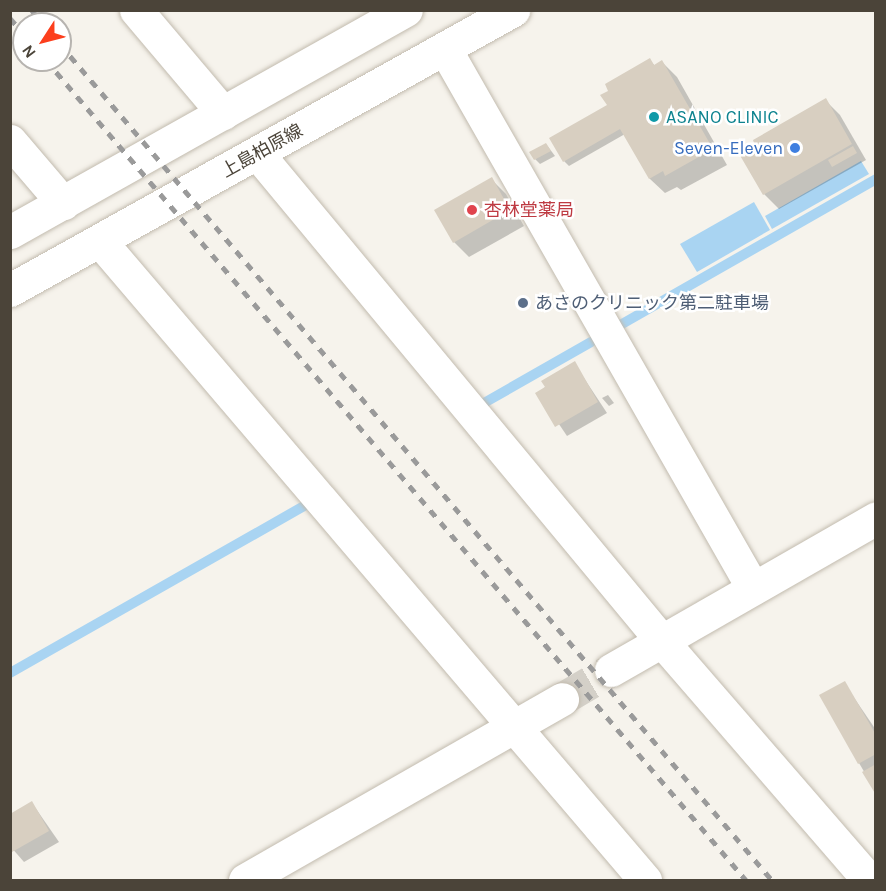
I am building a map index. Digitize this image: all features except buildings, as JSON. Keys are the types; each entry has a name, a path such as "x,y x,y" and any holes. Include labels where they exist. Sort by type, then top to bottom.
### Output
{"street":[{"path":"136,10 223,113"},
{"path":"10,232 406,10"},
{"name":"上島柏原線","path":"10,290 513,10"},
{"path":"445,49 753,588"},
{"path":"10,141 63,203"},
{"path":"257,153 661,640 869,880"},
{"path":"100,241 645,880"},
{"path":"611,670 876,518"},
{"path":"245,880 562,699"}],"water":[{"path":"861,161 869,174 772,229 765,216"},
{"path":"754,202 770,230 697,272 680,244"}],"waterway":[{"path":"622,324 876,179"},
{"path":"484,403 591,342"},
{"path":"10,673 309,503"}],"tunnel":[{"path":"562,699 611,670"}],"railway":[{"path":"72,58 772,880"},
{"path":"56,72 746,880"}],"place":[{"name":"ASANO CLINIC","path":"654,117"},
{"name":"Seven-Eleven","path":"795,148"},
{"name":"杏林堂薬局","path":"472,210"},
{"name":"あさのクリニック第二駐車場","path":"523,303"}]}
